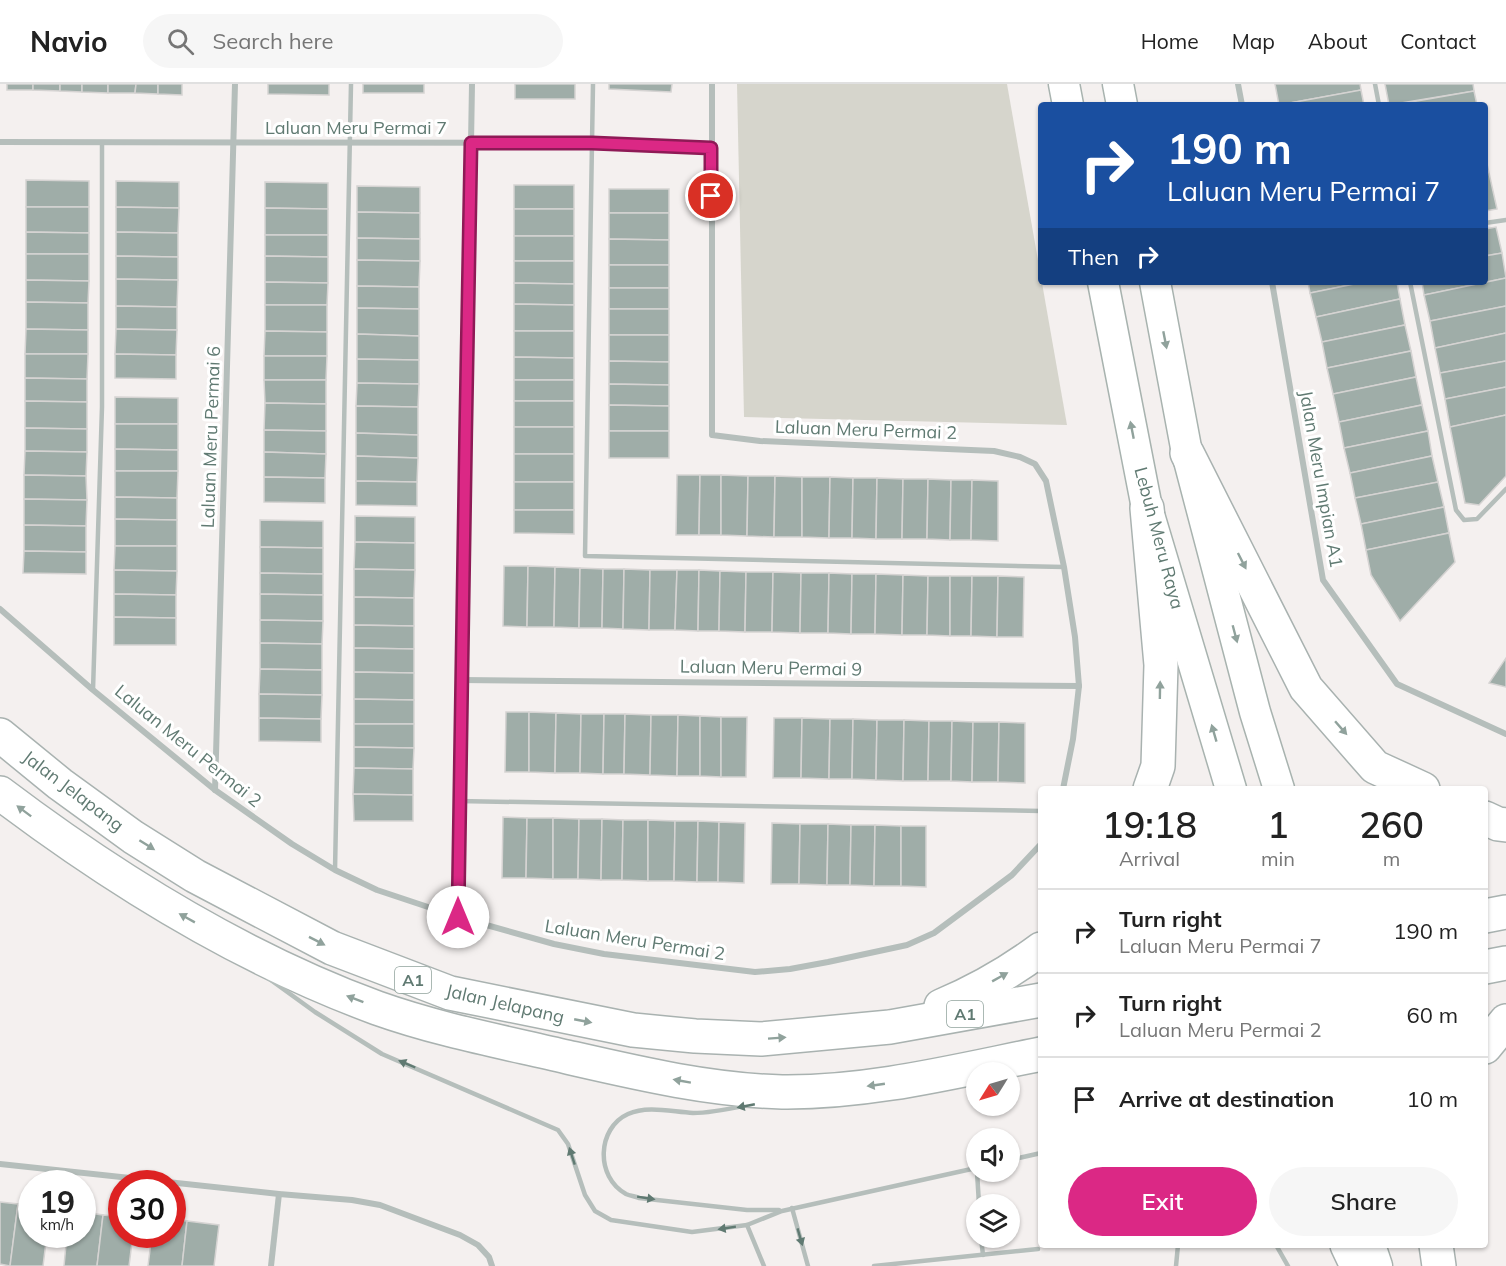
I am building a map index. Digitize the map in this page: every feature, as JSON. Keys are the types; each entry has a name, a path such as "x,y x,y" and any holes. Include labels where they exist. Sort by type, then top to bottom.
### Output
{"main road":[{"path":"1064,84 1067,102"},
{"path":"1118,84 1121,102"},
{"name":"Lebuh Meru Raya","path":"1104,285 1147,508 1230,786"},
{"path":"1156,285 1186,453 1255,712 1278,786"},
{"path":"1186,453 1306,688 1375,767 1416,786"},
{"path":"1147,508 1161,665 1158,766 1151,786"},
{"name":"Jalan Jelapang","path":"0,735 60,784 133,837 195,876 332,948 450,993 633,1030 761,1039 890,1028 1038,1001"},
{"name":"Jalan Jelapang","path":"0,793 109,870 236,948 314,983 380,1009 441,1028 628,1071 691,1083 782,1092 877,1086 1038,1055"},
{"path":"1488,819 1506,825"},
{"path":"1488,915 1506,912"},
{"path":"890,1028 968,995 1011,971 1038,951"},
{"path":"1488,966 1506,963"},
{"path":"1488,1043 1506,1021"},
{"path":"928,1077 966,1077"},
{"path":"1020,1077 1038,1077"},
{"path":"1348,1248 1357,1266"},
{"path":"1371,1248 1377,1266"},
{"path":"1421,1248 1427,1266"},
{"path":"1436,1248 1438,1266"}],"street":[{"name":"Laluan Meru Permai 6","path":"215,790 236,84"},
{"path":"458,917 458,801 472,84"},
{"name":"Laluan Meru Permai 2","path":"712,84 712,435 760,441 994,451 1020,457 1035,464 1046,481 1064,567 1075,637 1079,686 1073,739 1064,786"},
{"path":"1238,84 1241,102"},
{"name":"Laluan Meru Permai 7","path":"0,142 592,143 711,148"},
{"name":"Jalan Meru Impian A1","path":"1273,285 1323,580 1397,684 1506,734"},
{"name":"Laluan Meru Permai 2","path":"0,609 93,690 215,790 292,844 335,870 377,890 458,917 554,944 604,954 755,972 790,969 907,945 934,933 1012,875 1038,847"},
{"name":"Laluan Meru Permai 9","path":"462,680 1079,686"},
{"path":"0,1164 380,1204 460,1235 478,1245 489,1257 492,1266"},
{"path":"271,1266 279,1194"}],"lane":[{"path":"335,870 351,84"},
{"path":"593,84 585,556 1064,567"},
{"path":"1375,84 1378,102"},
{"path":"93,690 102,407 102,143"},
{"path":"1488,223 1506,220"},
{"path":"1411,285 1456,510 1464,520 1477,519 1506,489"},
{"path":"458,801 1038,811"},
{"path":"262,972 315,1012 382,1054 558,1130 568,1144 585,1195 596,1211 611,1220 692,1232 747,1225 782,1210"},
{"path":"778,1100 824,1091"},
{"path":"754,1104 706,1112 654,1109 628,1114 608,1132 603,1143 603,1156 608,1172 616,1185 625,1193 639,1198 747,1210 782,1210 966,1172"},
{"path":"1020,1158 1038,1154"},
{"path":"792,1208 808,1266"},
{"path":"747,1225 764,1266"},
{"path":"982,1248 983,1255"},
{"path":"1176,1266 1178,1248"},
{"path":"1278,1248 1288,1266"},
{"path":"874,1266 1038,1250"}],"shaded area":[{"path":"737,84 1007,84 1038,260 1038,285 1042,285 1067,425 744,417"}],"building":[{"path":"7,84 33,84 33,90 7,90"},
{"path":"33,84 60,84 60,91 33,90"},
{"path":"60,84 82,84 82,92 60,91"},
{"path":"82,84 108,84 108,93 82,92"},
{"path":"108,84 136,84 135,93 108,93"},
{"path":"136,84 158,84 158,94 135,93"},
{"path":"158,84 182,84 182,95 158,94"},
{"path":"268,84 329,84 329,95 268,94"},
{"path":"363,84 424,84 424,93 363,93"},
{"path":"515,84 575,84 575,99 515,99"},
{"path":"609,84 672,84 671,92 609,89"},
{"path":"1275,84 1360,84 1361,90 1295,102 1278,102"},
{"path":"1385,84 1473,84 1474,91 1407,102 1388,102"},
{"path":"1361,90 1363,102 1295,102"},
{"path":"1474,91 1476,102 1411,102"},
{"path":"1488,168 1497,209 1488,210"},
{"path":"26,180 89,181 89,207 26,207"},
{"path":"116,181 179,182 179,208 116,207"},
{"path":"265,182 328,183 328,209 265,208"},
{"path":"514,185 574,185 574,209 514,209"},
{"path":"357,186 420,187 420,213 357,212"},
{"path":"609,189 669,189 669,213 609,213"},
{"path":"26,207 89,207 89,233 26,232"},
{"path":"116,207 179,208 178,233 116,232"},
{"path":"265,208 328,209 328,235 265,235"},
{"path":"514,209 574,209 574,236 514,236"},
{"path":"357,212 420,213 420,239 357,238"},
{"path":"609,213 669,213 669,240 609,239"},
{"path":"1496,227 1502,253 1488,255 1488,228"},
{"path":"26,232 89,233 89,254 26,254"},
{"path":"116,232 178,233 178,257 116,256"},
{"path":"265,235 328,235 328,257 265,256"},
{"path":"514,236 574,236 574,261 514,261"},
{"path":"357,238 420,239 420,261 357,260"},
{"path":"609,239 669,240 669,265 609,265"},
{"path":"1502,253 1506,278 1488,282 1488,255"},
{"path":"26,254 89,254 89,281 26,280"},
{"path":"116,256 178,257 178,280 116,279"},
{"path":"265,256 328,257 328,283 265,282"},
{"path":"357,260 420,261 419,287 357,286"},
{"path":"514,261 574,261 574,284 514,283"},
{"path":"609,265 669,265 669,288 609,288"},
{"path":"1506,278 1506,306 1430,321 1424,295 1472,285 1488,285 1488,282"},
{"path":"116,279 178,280 177,307 116,306"},
{"path":"26,280 89,281 88,303 26,302"},
{"path":"265,282 328,283 327,305 265,305"},
{"path":"514,283 574,284 574,305 514,304"},
{"path":"1309,285 1349,285 1310,293"},
{"path":"1349,285 1398,285 1400,299 1316,317 1310,293"},
{"path":"1422,285 1472,285 1424,295"},
{"path":"357,286 419,287 419,309 357,308"},
{"path":"609,288 669,288 669,309 609,309"},
{"path":"1400,299 1405,325 1322,342 1316,317"},
{"path":"26,302 88,303 88,330 26,329"},
{"path":"514,304 574,305 574,331 514,331"},
{"path":"265,305 327,305 327,332 265,331"},
{"path":"116,306 177,307 177,330 116,329"},
{"path":"1506,306 1506,333 1435,348 1430,321"},
{"path":"357,308 419,309 419,336 357,334"},
{"path":"609,309 669,309 669,335 609,335"},
{"path":"1405,325 1411,351 1327,368 1322,342"},
{"path":"26,329 88,330 88,354 25,354"},
{"path":"116,329 177,330 176,355 115,354"},
{"path":"265,331 327,332 327,356 264,356"},
{"path":"514,331 574,331 574,358 514,357"},
{"path":"1506,333 1506,361 1440,373 1435,348"},
{"path":"357,334 419,336 419,360 357,359"},
{"path":"609,335 669,335 669,362 609,361"},
{"path":"1411,351 1416,377 1333,394 1327,368"},
{"path":"25,354 88,354 87,379 25,378"},
{"path":"115,354 176,355 176,379 115,378"},
{"path":"264,356 327,356 326,380 264,380"},
{"path":"514,357 574,358 574,380 514,380"},
{"path":"357,359 419,360 419,384 357,383"},
{"path":"609,361 669,362 669,385 609,384"},
{"path":"1506,361 1506,387 1445,399 1440,373"},
{"path":"1416,377 1422,405 1339,422 1333,394"},
{"path":"25,378 87,379 87,402 25,401"},
{"path":"264,380 326,380 326,404 265,403"},
{"path":"514,380 574,380 574,401 514,401"},
{"path":"357,383 419,384 418,407 356,406"},
{"path":"609,384 669,385 669,406 609,405"},
{"path":"1506,387 1506,415 1450,427 1445,399"},
{"path":"115,397 178,398 178,424 115,424"},
{"path":"25,401 87,402 87,429 25,428"},
{"path":"514,401 574,401 574,427 514,427"},
{"path":"265,403 326,404 326,431 264,430"},
{"path":"609,405 669,406 669,431 609,431"},
{"path":"1422,405 1428,431 1344,448 1339,422"},
{"path":"356,406 418,407 418,435 356,433"},
{"path":"1506,415 1506,476 1479,505 1465,503 1450,427"},
{"path":"115,424 178,424 178,450 115,449"},
{"path":"514,427 574,427 574,454 514,454"},
{"path":"25,428 87,429 87,452 25,451"},
{"path":"264,430 326,431 326,454 264,452"},
{"path":"609,431 669,431 669,458 609,458"},
{"path":"1428,431 1432,456 1350,473 1344,448"},
{"path":"356,433 418,435 418,458 356,456"},
{"path":"115,449 178,450 178,471 115,471"},
{"path":"25,451 87,452 86,476 24,475"},
{"path":"264,452 326,454 325,478 264,477"},
{"path":"514,454 574,454 574,482 514,482"},
{"path":"356,456 418,458 417,482 356,481"},
{"path":"1432,456 1438,482 1355,498 1350,473"},
{"path":"115,471 178,471 177,498 115,497"},
{"path":"24,475 86,476 87,500 24,499"},
{"path":"677,475 700,475 699,535 676,535"},
{"path":"700,475 721,475 721,535 699,535"},
{"path":"721,475 748,476 747,536 721,535"},
{"path":"748,476 775,476 774,537 747,536"},
{"path":"775,476 802,477 802,537 774,537"},
{"path":"264,477 325,478 325,503 264,502"},
{"path":"802,477 830,477 829,538 802,537"},
{"path":"830,477 853,478 852,538 829,538"},
{"path":"853,478 877,478 876,539 852,538"},
{"path":"877,478 903,479 902,539 876,539"},
{"path":"903,479 928,479 927,539 902,539"},
{"path":"928,479 951,480 950,540 927,539"},
{"path":"951,480 972,480 971,540 950,540"},
{"path":"972,480 998,481 998,541 971,540"},
{"path":"356,481 417,482 417,506 356,505"},
{"path":"514,482 574,482 574,510 514,510"},
{"path":"1438,482 1444,507 1361,524 1355,498"},
{"path":"115,497 177,498 177,520 115,519"},
{"path":"24,499 87,500 86,526 24,525"},
{"path":"1444,507 1449,533 1366,550 1361,524"},
{"path":"514,510 574,510 574,534 514,533"},
{"path":"355,516 415,517 415,543 355,542"},
{"path":"115,519 177,520 177,546 115,546"},
{"path":"260,520 323,521 323,548 260,547"},
{"path":"24,525 86,526 86,552 24,551"},
{"path":"1449,533 1455,562 1400,621 1371,575 1366,550"},
{"path":"355,542 415,543 415,570 354,569"},
{"path":"115,546 177,546 177,571 114,570"},
{"path":"260,547 323,548 323,574 260,573"},
{"path":"24,551 86,552 86,574 23,573"},
{"path":"504,566 528,566 527,627 503,626"},
{"path":"528,566 555,567 554,627 527,627"},
{"path":"555,567 580,568 579,628 554,627"},
{"path":"580,568 603,569 602,628 579,628"},
{"path":"354,569 415,570 414,598 354,597"},
{"path":"603,569 624,569 623,629 602,628"},
{"path":"624,569 650,570 649,630 623,629"},
{"path":"114,570 177,571 176,595 114,594"},
{"path":"650,570 677,570 675,630 649,630"},
{"path":"677,570 699,570 698,631 675,630"},
{"path":"699,570 720,571 719,631 698,631"},
{"path":"720,571 746,572 745,632 719,631"},
{"path":"746,572 773,572 772,632 745,632"},
{"path":"773,572 801,573 800,633 772,632"},
{"path":"260,573 323,574 323,595 260,594"},
{"path":"801,573 829,573 828,633 800,633"},
{"path":"829,573 852,574 851,634 828,633"},
{"path":"852,574 876,574 875,634 851,634"},
{"path":"876,574 903,575 902,635 875,634"},
{"path":"903,575 928,576 927,635 902,635"},
{"path":"928,576 950,576 950,636 927,635"},
{"path":"950,576 972,576 971,636 950,636"},
{"path":"972,576 998,576 997,637 971,636"},
{"path":"998,576 1024,577 1023,637 997,637"},
{"path":"114,594 176,595 176,618 114,617"},
{"path":"260,594 323,595 323,621 260,620"},
{"path":"354,597 414,598 414,626 354,625"},
{"path":"114,617 176,618 176,645 114,645"},
{"path":"260,620 323,621 322,644 260,643"},
{"path":"354,625 414,626 414,649 354,648"},
{"path":"260,643 322,644 322,670 260,669"},
{"path":"354,648 414,649 414,673 354,672"},
{"path":"1506,658 1506,687 1489,683"},
{"path":"260,669 322,670 322,695 259,694"},
{"path":"354,672 414,673 414,700 354,699"},
{"path":"259,694 322,695 321,719 259,718"},
{"path":"354,699 414,700 414,724 354,724"},
{"path":"506,712 529,712 529,772 505,772"},
{"path":"529,712 556,713 555,773 529,772"},
{"path":"556,713 581,714 580,773 555,773"},
{"path":"581,714 604,714 603,774 580,773"},
{"path":"604,714 625,714 624,774 603,774"},
{"path":"625,714 651,715 650,775 624,774"},
{"path":"651,715 678,715 677,776 650,775"},
{"path":"678,715 700,716 700,776 677,776"},
{"path":"700,716 721,717 721,777 700,776"},
{"path":"721,717 747,717 746,777 721,777"},
{"path":"259,718 321,719 321,742 259,741"},
{"path":"774,718 802,718 801,778 773,778"},
{"path":"802,718 830,719 829,779 801,778"},
{"path":"830,719 853,719 852,779 829,779"},
{"path":"853,719 877,720 876,780 852,779"},
{"path":"877,720 904,720 903,781 876,780"},
{"path":"904,720 929,721 928,781 903,781"},
{"path":"929,721 952,721 951,781 928,781"},
{"path":"952,721 973,722 972,782 951,781"},
{"path":"973,722 999,722 998,782 972,782"},
{"path":"999,722 1025,723 1025,783 998,782"},
{"path":"354,724 414,724 414,748 354,747"},
{"path":"354,747 414,748 413,769 354,768"},
{"path":"354,768 413,769 413,795 353,794"},
{"path":"353,794 413,795 413,821 354,821"},
{"path":"503,817 527,818 526,878 502,878"},
{"path":"527,818 553,818 553,879 526,878"},
{"path":"553,818 579,819 578,879 553,879"},
{"path":"579,819 602,819 601,880 578,879"},
{"path":"602,819 623,820 622,880 601,880"},
{"path":"623,820 648,820 648,881 622,880"},
{"path":"648,820 675,821 674,881 648,881"},
{"path":"675,821 698,821 697,882 674,881"},
{"path":"698,821 719,822 718,882 697,882"},
{"path":"719,822 745,823 744,883 718,882"},
{"path":"772,823 800,824 799,884 771,884"},
{"path":"800,824 828,824 827,885 799,884"},
{"path":"828,824 851,825 850,885 827,885"},
{"path":"851,825 875,825 874,886 850,885"},
{"path":"875,825 901,826 901,886 874,886"},
{"path":"901,826 926,826 926,887 901,886"},
{"path":"0,1202 18,1204 10,1266 0,1264"},
{"path":"18,1204 18,1248 45,1248 43,1266 10,1266"},
{"path":"96,1214 103,1215 97,1266 64,1266 66,1248 96,1248"},
{"path":"103,1215 108,1216 108,1248 131,1248 129,1266 97,1266"},
{"path":"187,1221 219,1225 214,1266 182,1266 184,1248 186,1248"},
{"path":"150,1248 184,1248 182,1266 148,1266"}],"route":[{"path":"458,917 458,801 471,143 592,143 711,148 711,196"}]}
